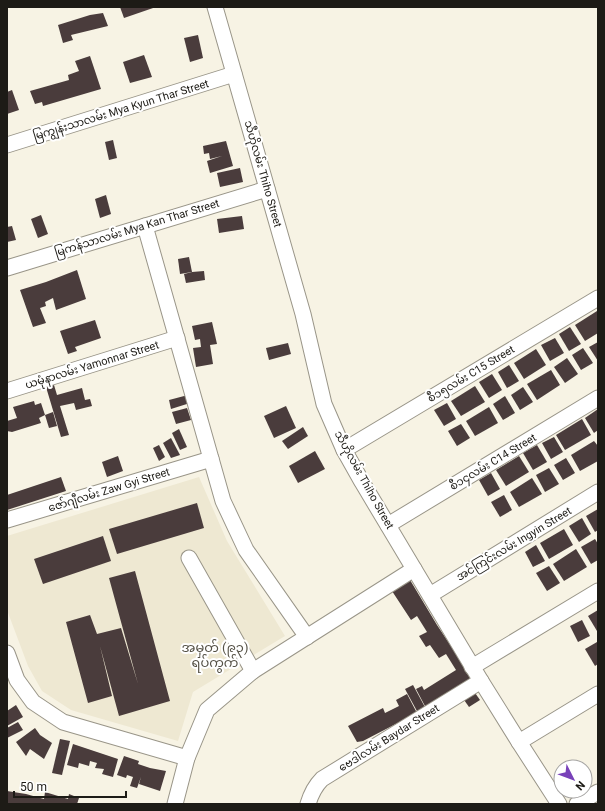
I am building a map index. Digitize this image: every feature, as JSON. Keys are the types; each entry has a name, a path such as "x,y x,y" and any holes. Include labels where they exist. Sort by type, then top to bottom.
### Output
{"street":[{"name":"သီဟိုလမ်း Thiho Street","path":"215,7 303,314 324,404 344,450 472,667 519,742 553,802"},
{"name":"မြကျွန်းသာလမ်း Mya Kyun Thar Street","path":"7,145 234,74"},
{"name":"မြကန်သာလမ်း Mya Kan Thar Street","path":"7,268 267,189"},
{"path":"145,226 223,501 246,550 308,637"},
{"name":"စီ၁၅လမ်း C15 Street","path":"344,450 598,298"},
{"name":"ယမုံနာလမ်း Yamonnar Street","path":"7,391 177,338"},
{"name":"စီ၁၄လမ်း C14 Street","path":"388,525 598,398"},
{"name":"ဇော်ဂျီလမ်း Zaw Gyi Street","path":"7,520 211,459"},
{"name":"အင်ကြင်းလမ်း Ingyin Street","path":"430,595 598,492"},
{"path":"189,558 253,671"},
{"path":"175,804 188,758 207,710 253,671 414,569"},
{"path":"472,667 598,591"},
{"path":"7,653 17,680 33,702 63,722 188,758"},
{"name":"ဗေဒါလမ်း Baydar Street","path":"308,804 316,785 322,779 481,681"},
{"path":"519,742 598,694"},
{"path":"578,804 598,792"}],"shaded area":[{"path":"199,477 227,541 285,636 193,692 178,741 71,710 42,691 28,666 7,610 7,536"}],"building":[{"path":"120,7 156,7 124,18"},
{"path":"103,13 108,26 71,35 73,40 63,43 58,25 90,15"},
{"path":"198,35 203,58 190,62 184,38"},
{"path":"144,55 152,77 130,83 123,62"},
{"path":"90,56 101,89 43,106 42,102 35,104 30,91 69,80 68,75 79,71 75,61"},
{"path":"12,90 19,110 7,114 7,92"},
{"path":"113,140 117,158 109,160 105,142"},
{"path":"226,141 233,166 210,173 207,161 222,156 210,159 209,153 204,154 203,146"},
{"path":"240,168 243,182 220,187 217,173"},
{"path":"106,195 111,214 100,218 95,199"},
{"path":"41,215 48,234 38,238 31,219"},
{"path":"242,216 244,229 219,233 217,219"},
{"path":"12,226 16,240 7,242 7,227"},
{"path":"189,257 192,272 180,274 178,259"},
{"path":"77,270 86,299 56,310 53,298 45,302 46,306 40,308 46,323 33,327 20,290"},
{"path":"204,271 205,280 186,283 184,274"},
{"path":"597,311 598,333 585,341 575,325"},
{"path":"95,320 101,338 75,347 77,351 68,354 60,331"},
{"path":"212,322 217,344 210,345 213,364 196,367 193,348 201,347 200,339 195,340 192,326"},
{"path":"570,327 581,344 569,351 559,334"},
{"path":"555,338 564,353 550,361 541,345"},
{"path":"598,342 598,361 589,347"},
{"path":"288,343 291,354 269,360 266,348"},
{"path":"583,348 593,363 581,370 572,355"},
{"path":"536,349 546,365 524,379 514,363"},
{"path":"567,358 578,374 565,383 554,367"},
{"path":"509,365 519,381 507,388 498,372"},
{"path":"551,370 560,385 537,400 527,384"},
{"path":"492,374 502,390 489,398 479,382"},
{"path":"54,385 57,395 82,388 85,400 90,399 92,406 76,410 74,403 60,406 69,435 61,437 46,387"},
{"path":"475,386 485,402 461,416 451,401"},
{"path":"523,387 533,402 520,410 511,395"},
{"path":"188,395 190,403 171,409 169,400"},
{"path":"505,396 515,413 503,420 493,404"},
{"path":"34,401 35,405 41,403 45,415 39,418 41,423 12,432 7,431 7,421 17,418 13,407"},
{"path":"447,403 456,419 444,426 434,410"},
{"path":"286,406 296,428 274,438 264,416"},
{"path":"489,407 498,423 475,436 466,421"},
{"path":"187,408 191,420 176,424 172,412"},
{"path":"598,409 598,430 594,433 585,418"},
{"path":"53,412 57,426 49,428 45,415"},
{"path":"582,419 591,435 565,450 556,435"},
{"path":"461,424 470,438 457,446 448,431"},
{"path":"303,427 308,436 288,449 282,441"},
{"path":"179,429 187,447 180,450 172,433"},
{"path":"554,437 563,452 551,459 542,443"},
{"path":"171,438 180,455 171,458 163,443"},
{"path":"594,441 598,446 598,461 580,471 571,455"},
{"path":"159,445 165,457 159,461 153,448"},
{"path":"537,445 547,462 533,470 523,453"},
{"path":"315,451 325,469 298,483 289,466"},
{"path":"118,456 123,471 107,477 102,462"},
{"path":"519,456 529,472 506,486 496,470"},
{"path":"566,458 575,473 563,480 554,465"},
{"path":"549,468 559,484 545,492 536,475"},
{"path":"491,473 500,489 488,496 479,480"},
{"path":"61,477 66,491 7,510 7,495"},
{"path":"532,478 542,494 519,507 510,492"},
{"path":"504,495 512,510 500,517 491,502"},
{"path":"197,503 204,528 117,554 109,529"},
{"path":"598,509 598,530 595,532 586,516"},
{"path":"582,518 591,534 579,542 569,526"},
{"path":"564,529 573,545 549,559 540,543"},
{"path":"103,536 111,561 43,584 34,559"},
{"path":"595,539 598,544 598,560 591,564 581,547"},
{"path":"536,545 545,561 533,567 525,552"},
{"path":"576,549 587,567 564,581 553,564"},
{"path":"549,566 560,583 547,591 536,573"},
{"path":"135,571 170,701 119,716 100,646 112,696 88,703 66,622 90,615 97,634 121,628 138,684 109,578"},
{"path":"410,580 437,625 473,679 426,708 416,689 422,686 424,690 456,670 446,654 439,658 430,645 426,647 419,636 427,632 417,616 411,620 392,591"},
{"path":"598,610 598,631 597,631 588,616"},
{"path":"582,620 590,636 578,642 570,626"},
{"path":"597,642 598,664 595,666 585,649"},
{"path":"413,685 426,709 418,713 405,689"},
{"path":"473,690 480,700 469,707 462,697"},
{"path":"407,694 417,713 363,741 357,742 348,726 383,708 385,713 399,706 396,700"},
{"path":"16,705 23,717 7,726 7,711"},
{"path":"18,722 23,730 7,738 7,728"},
{"path":"35,728 40,735 52,743 44,759 30,749 26,756 16,742"},
{"path":"60,739 70,741 62,775 52,773"},
{"path":"73,744 118,759 113,777 102,774 104,769 95,768 97,763 90,761 89,766 79,763 78,768 67,765"},
{"path":"124,756 139,761 138,764 166,771 160,791 139,784 141,777 137,788 130,786 133,777 127,775 126,778 117,775"},
{"path":"7,791 44,799 45,792 68,799 69,794 79,798 77,804 7,804"}],"district":[{"name":"အမှတ် (၉၃) ရပ်ကွက်","path":"215,654"}]}
